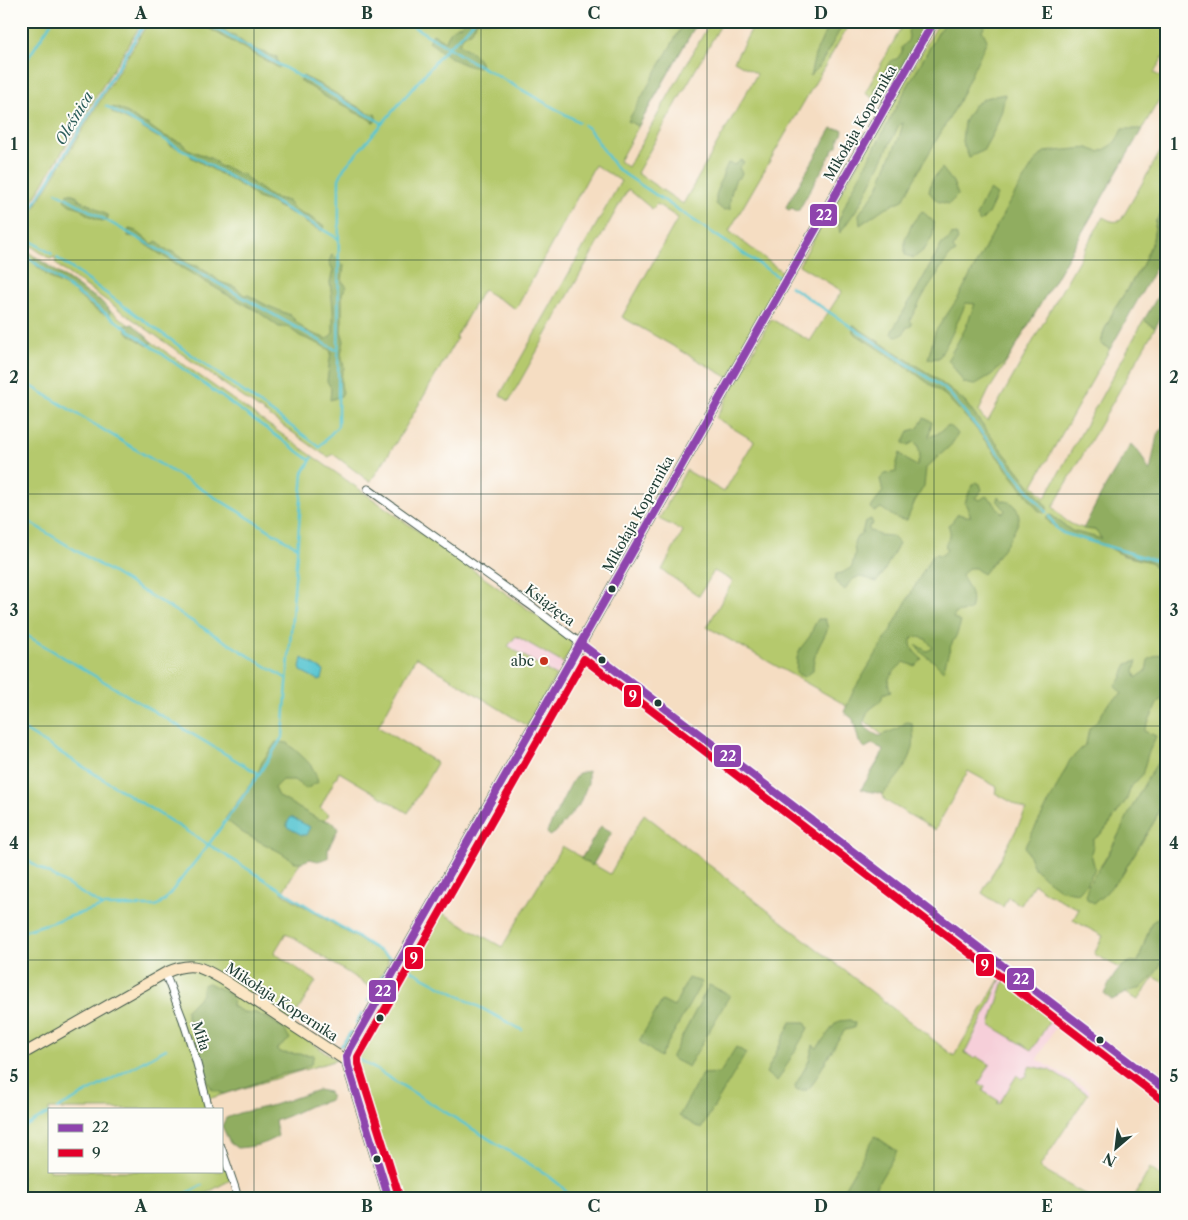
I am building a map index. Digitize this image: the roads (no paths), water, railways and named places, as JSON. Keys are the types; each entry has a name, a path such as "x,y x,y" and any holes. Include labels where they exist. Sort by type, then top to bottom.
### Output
{"street":[{"name":"Mikołaja Kopernika","path":"21,1055 165,973 178,967 190,965 205,969 222,979 347,1060 350,1049 934,21"},
{"name":"Książęca","path":"368,489 533,607 1167,1091"},
{"name":"Miła","path":"165,973 196,1060 209,1108"},
{"path":"347,1060 389,1199"},
{"path":"222,1151 236,1188 238,1199"}],"water":[{"path":"302,658 324,671 322,679 318,680 301,671"},
{"path":"291,817 310,827 306,835 302,835 287,827"}],"waterway":[{"path":"21,69 52,21"},
{"name":"Oleśnica","path":"21,226 146,21"},
{"path":"202,21 382,123"},
{"path":"404,21 579,122"},
{"path":"319,447 338,426 339,179 344,168 448,47 474,21"},
{"path":"1150,21 1167,26"},
{"path":"106,106 339,239"},
{"path":"584,125 589,129 616,168 780,278"},
{"path":"56,192 338,351"},
{"path":"21,235 52,254"},
{"path":"21,252 310,460"},
{"path":"57,258 320,447"},
{"path":"790,286 950,394 1046,512"},
{"path":"21,380 297,547"},
{"path":"21,932 103,906 156,906 164,901 209,844 259,774 283,736 303,473 312,458"},
{"path":"1049,516 1057,529 1063,533 1167,564"},
{"path":"21,517 287,679"},
{"path":"21,632 259,774"},
{"path":"21,728 394,960"},
{"path":"21,857 103,906"},
{"path":"379,1008 403,966 522,1030"},
{"path":"368,1001 386,971"},
{"path":"356,1023 362,1013"},
{"path":"355,1073 354,1056 371,1023"},
{"path":"341,1046 351,1032"},
{"path":"59,1108 166,1049"},
{"path":"354,1056 546,1174 573,1199"},
{"path":"21,1129 48,1114"},
{"path":"176,1199 202,1185"},
{"name":"Oleśnica","path":"21,1195 22,1199"}],"place":[{"name":"abc","path":"544,661"}]}
